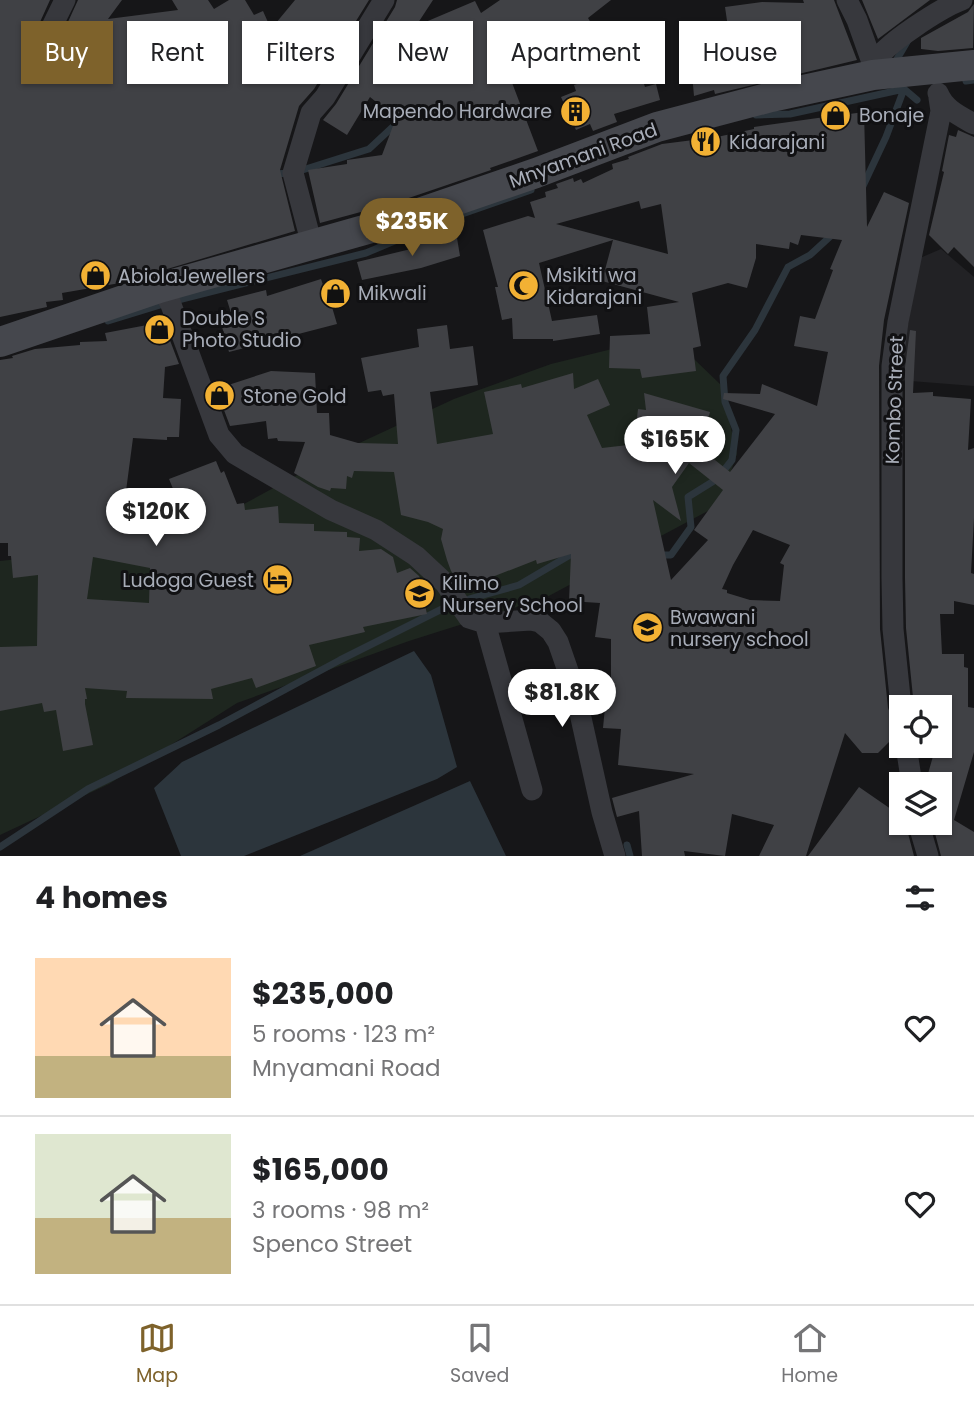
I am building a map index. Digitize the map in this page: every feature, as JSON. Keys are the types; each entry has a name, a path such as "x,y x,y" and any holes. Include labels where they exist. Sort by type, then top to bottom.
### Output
{"street":[{"path":"55,21 65,0"},
{"path":"312,246 293,173 311,113 325,97 384,0"},
{"path":"847,0 857,20 873,70"},
{"path":"873,70 881,54 924,19 962,0"},
{"name":"Mnyamani Road","path":"0,342 159,288 396,221 536,173 657,127 873,70 974,65"},
{"name":"Kombo Street","path":"900,695 893,629 892,366 898,322 941,111 932,68"},
{"path":"939,98 952,112 974,124"},
{"path":"159,288 170,302 219,435 235,454 331,510 376,530 416,556 444,583 469,618 485,623 514,620 540,622 551,631 558,642 575,691 602,812 615,856"},
{"path":"485,623 532,790"},
{"path":"922,835 928,856"}],"shaded area":[{"path":"941,249 974,277 974,386 898,380 920,258"},
{"path":"669,335 721,385 737,454 719,505 545,598 409,641 237,703 109,784 0,835 0,561 137,546 244,504 340,452 454,399 551,364"},
{"path":"414,651 431,675 457,767 437,779 244,856 181,856 154,788 182,762"},
{"path":"470,781 506,856 300,856"}],"building":[{"path":"0,0 50,0 40,21 21,21 21,84 113,84 113,21 68,21 78,0 122,0 108,19 178,10 172,0 208,0 214,9 229,0 245,0 254,15 263,11 267,21 242,21 242,84 317,84 299,106 280,170 295,231 120,283 62,293 63,300 46,302 47,307 0,317"},
{"path":"295,0 369,0 356,21 278,21"},
{"path":"397,0 433,0 419,21 386,21"},
{"path":"500,0 611,0 588,18 590,21 487,21 487,84 513,84 538,151 400,201 383,203 383,206 320,223 308,170 382,155 396,118 370,97 347,135 323,120 348,84 359,84 359,66 373,43 373,84 473,84 473,21 428,21 475,1 481,13"},
{"path":"803,0 834,0 857,60 801,73 801,21 727,21 725,7 762,2 804,3"},
{"path":"862,0 930,0 878,39"},
{"path":"974,4 973,48 938,51 921,49 921,38 968,12"},
{"path":"644,84 645,87 656,84 660,100 614,114 617,122 593,131 590,124 576,130 561,97 576,91 574,85"},
{"path":"693,84 757,84 715,94 714,90 694,96"},
{"path":"841,109 842,115 864,112 867,227 884,192 909,203 884,320 879,366 880,629 889,710 889,742 878,753 862,753 845,733 806,856 759,856 774,825 732,814 725,856 684,851 685,856 642,856 639,811 617,817 612,798 694,774 618,765 621,729 603,728 607,686 611,687 611,639 595,637 600,603 569,601 571,554 537,564 536,560 464,588 451,571 447,560 441,539 443,529 401,515 394,472 354,471 352,478 347,476 346,489 331,488 330,491 318,487 294,473 305,442 268,439 266,421 230,426 216,389 271,371 315,373 317,413 329,413 330,435 358,443 398,444 394,394 383,396 381,390 368,392 361,358 419,347 417,329 447,325 450,349 473,346 478,385 430,392 437,444 493,434 484,392 521,384 522,388 573,373 574,389 598,379 610,405 587,415 602,448 628,445 633,453 638,409 646,410 644,393 710,412 700,448 730,472 775,414 723,399 724,393 760,394 762,384 817,406 828,352 794,346 800,316 815,319 842,240 801,235 798,245 790,242 789,249 756,244 756,258 747,288 728,283 692,293 701,346 693,348 696,371 642,378 640,369 609,368 610,336 650,334 647,307 679,302 602,281 613,240 539,263 552,321 597,315 600,334 553,341 513,339 512,318 502,320 495,287 498,287 483,230 528,216 535,218 530,202 546,197 545,192 558,188 556,184 573,178 574,182 581,179 583,183 613,169 612,164 662,144 825,117 824,112","holes":["639,201 641,209 661,204 668,254 556,224","689,463 723,490 694,530 708,540 671,580 653,500 681,521 672,487","753,530 790,545 780,563 784,565 780,601 750,600 722,589"]},
{"path":"958,130 974,137 974,267 954,247 948,254 929,235 944,172 942,171 949,135 956,137"},
{"path":"456,232 460,256 421,268 362,280 357,262 415,248 414,245"},
{"path":"321,279 324,288 339,284 345,304 332,307 337,324 229,352 219,316 231,313 227,300 266,290 267,296"},
{"path":"163,322 179,364 165,367 163,398 181,399 179,437 167,437 167,440 133,438 126,491 176,496 169,479 216,461 221,473 224,471 237,504 244,503 245,510 278,506 279,523 314,524 314,531 347,532 347,537 360,538 359,551 381,549 393,557 397,573 410,568 419,576 432,600 424,601 427,614 363,627 365,632 309,645 316,666 256,688 252,678 211,689 213,699 126,698 127,691 85,688 85,704 93,745 63,751 56,710 44,712 42,703 0,711 0,647 37,646 38,575 13,578 8,543 0,543 0,360 35,349 107,341 105,333","holes":["93,557 150,568 149,603 87,599"]},
{"path":"910,330 916,331 913,393 933,392 933,396 971,399 968,450 974,448 971,573 974,574 974,605 954,601 954,614 940,614 942,654 964,654 964,667 968,668 968,707 974,708 974,752 954,820 974,832 974,856 941,856 935,835 952,835 952,772 928,772 933,758 952,758 952,695 913,695 906,628 905,367"},
{"path":"859,787 889,808 889,835 908,835 914,856 808,856"}],"waterway":[{"path":"897,59 907,42"},
{"path":"966,81 974,80"},
{"path":"904,89 917,100"},
{"path":"756,115 790,114 904,89"},
{"path":"862,188 886,137 904,89"},
{"path":"272,174 293,173 369,149 399,121"},
{"path":"108,321 170,302 366,253 442,221 531,190"},
{"path":"656,555 671,555 691,527 688,497 717,479 732,460 736,430 725,402 723,376 755,330 788,267 810,255 834,233"},
{"path":"469,599 519,585 570,555 578,555"},
{"path":"0,847 88,789 219,725 448,606"},
{"path":"627,845 630,856"}],"place":[{"name":"Mapendo Hardware","path":"575,111"},
{"name":"Bonaje","path":"836,115"},
{"name":"Kidarajani","path":"706,142"},
{"name":"AbiolaJewellers","path":"95,276"},
{"name":"Msikiti wa Kidarajani","path":"523,286"},
{"name":"Mikwali","path":"335,293"},
{"name":"Double S Photo Studio","path":"159,329"},
{"name":"Stone Gold","path":"220,396"},
{"name":"Ludoga Guest","path":"277,580"},
{"name":"Kilimo Nursery School","path":"419,594"},
{"name":"Bwawani nursery school","path":"647,628"}]}
